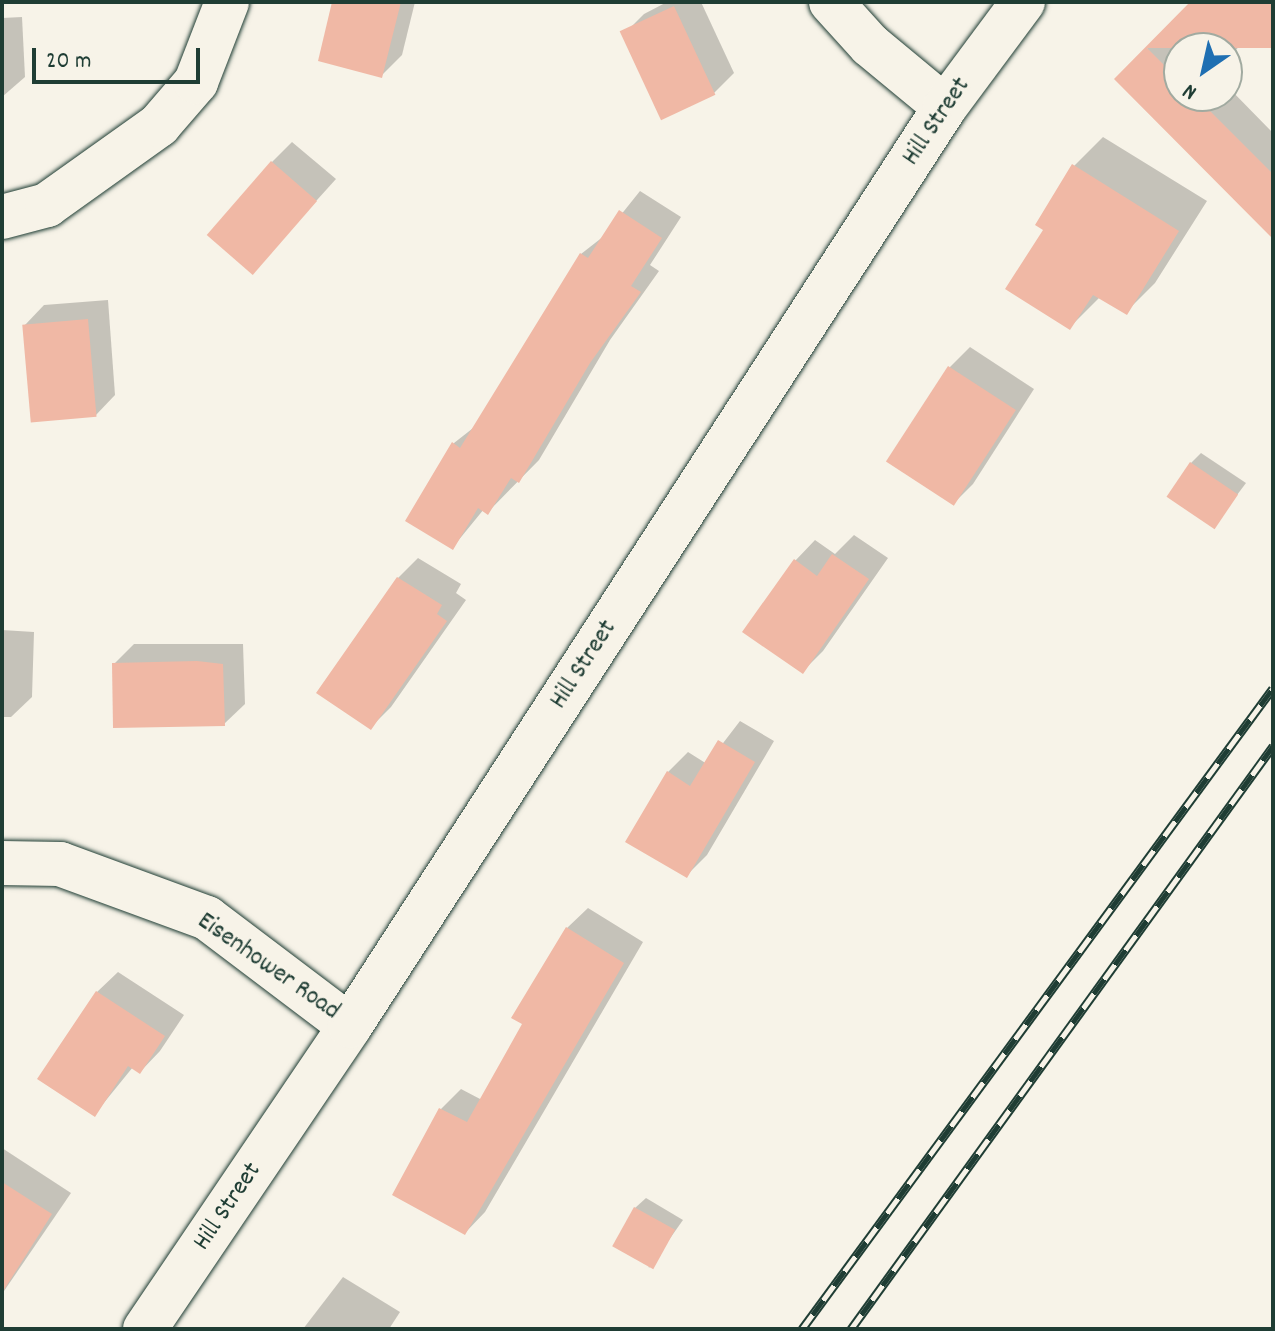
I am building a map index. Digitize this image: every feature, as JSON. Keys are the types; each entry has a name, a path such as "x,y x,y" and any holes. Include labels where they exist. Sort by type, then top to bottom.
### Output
{"street":[{"path":"2,217 47,205 159,125 196,82 227,2"},
{"path":"831,2 870,45 945,107"},
{"name":"Hill Street","path":"145,1329 350,1026 945,107 1023,2"},
{"name":"Eisenhower Road","path":"2,863 60,864 207,918 350,1026"}],"building":[{"path":"332,2 401,2 382,78 318,61"},
{"path":"1190,2 1273,2 1273,48 1243,48 1243,32 1163,32 1163,48 1147,48 1163,64 1163,112 1211,112 1273,174 1273,239 1114,79"},
{"path":"674,6 715,95 661,120 620,31"},
{"path":"271,161 317,201 253,275 207,235"},
{"path":"1072,164 1179,231 1127,315 1093,295 1070,330 1005,289 1043,230 1035,225"},
{"path":"619,210 662,238 631,286 641,292 590,363 519,483 511,478 488,515 478,508 453,550 405,521 452,442 460,448 580,253 588,258"},
{"path":"88,319 97,417 31,422 22,325"},
{"path":"948,366 1016,410 954,506 886,462"},
{"path":"1190,462 1238,494 1215,529 1167,497"},
{"path":"832,554 869,579 803,674 742,632 794,559 817,576"},
{"path":"397,577 442,605 437,614 447,621 371,730 316,693"},
{"path":"197,661 223,664 225,726 113,728 112,663"},
{"path":"718,740 755,762 687,878 625,842 667,771 690,786"},
{"path":"566,927 624,963 465,1235 392,1195 439,1108 467,1122 522,1024 511,1018"},
{"path":"96,991 165,1036 140,1074 128,1066 95,1117 37,1079"},
{"path":"2,1182 52,1214 2,1293"},
{"path":"634,1207 675,1230 653,1269 612,1246"}],"railway":[{"path":"802,1329 1273,688"},
{"path":"851,1329 1273,746"}]}
